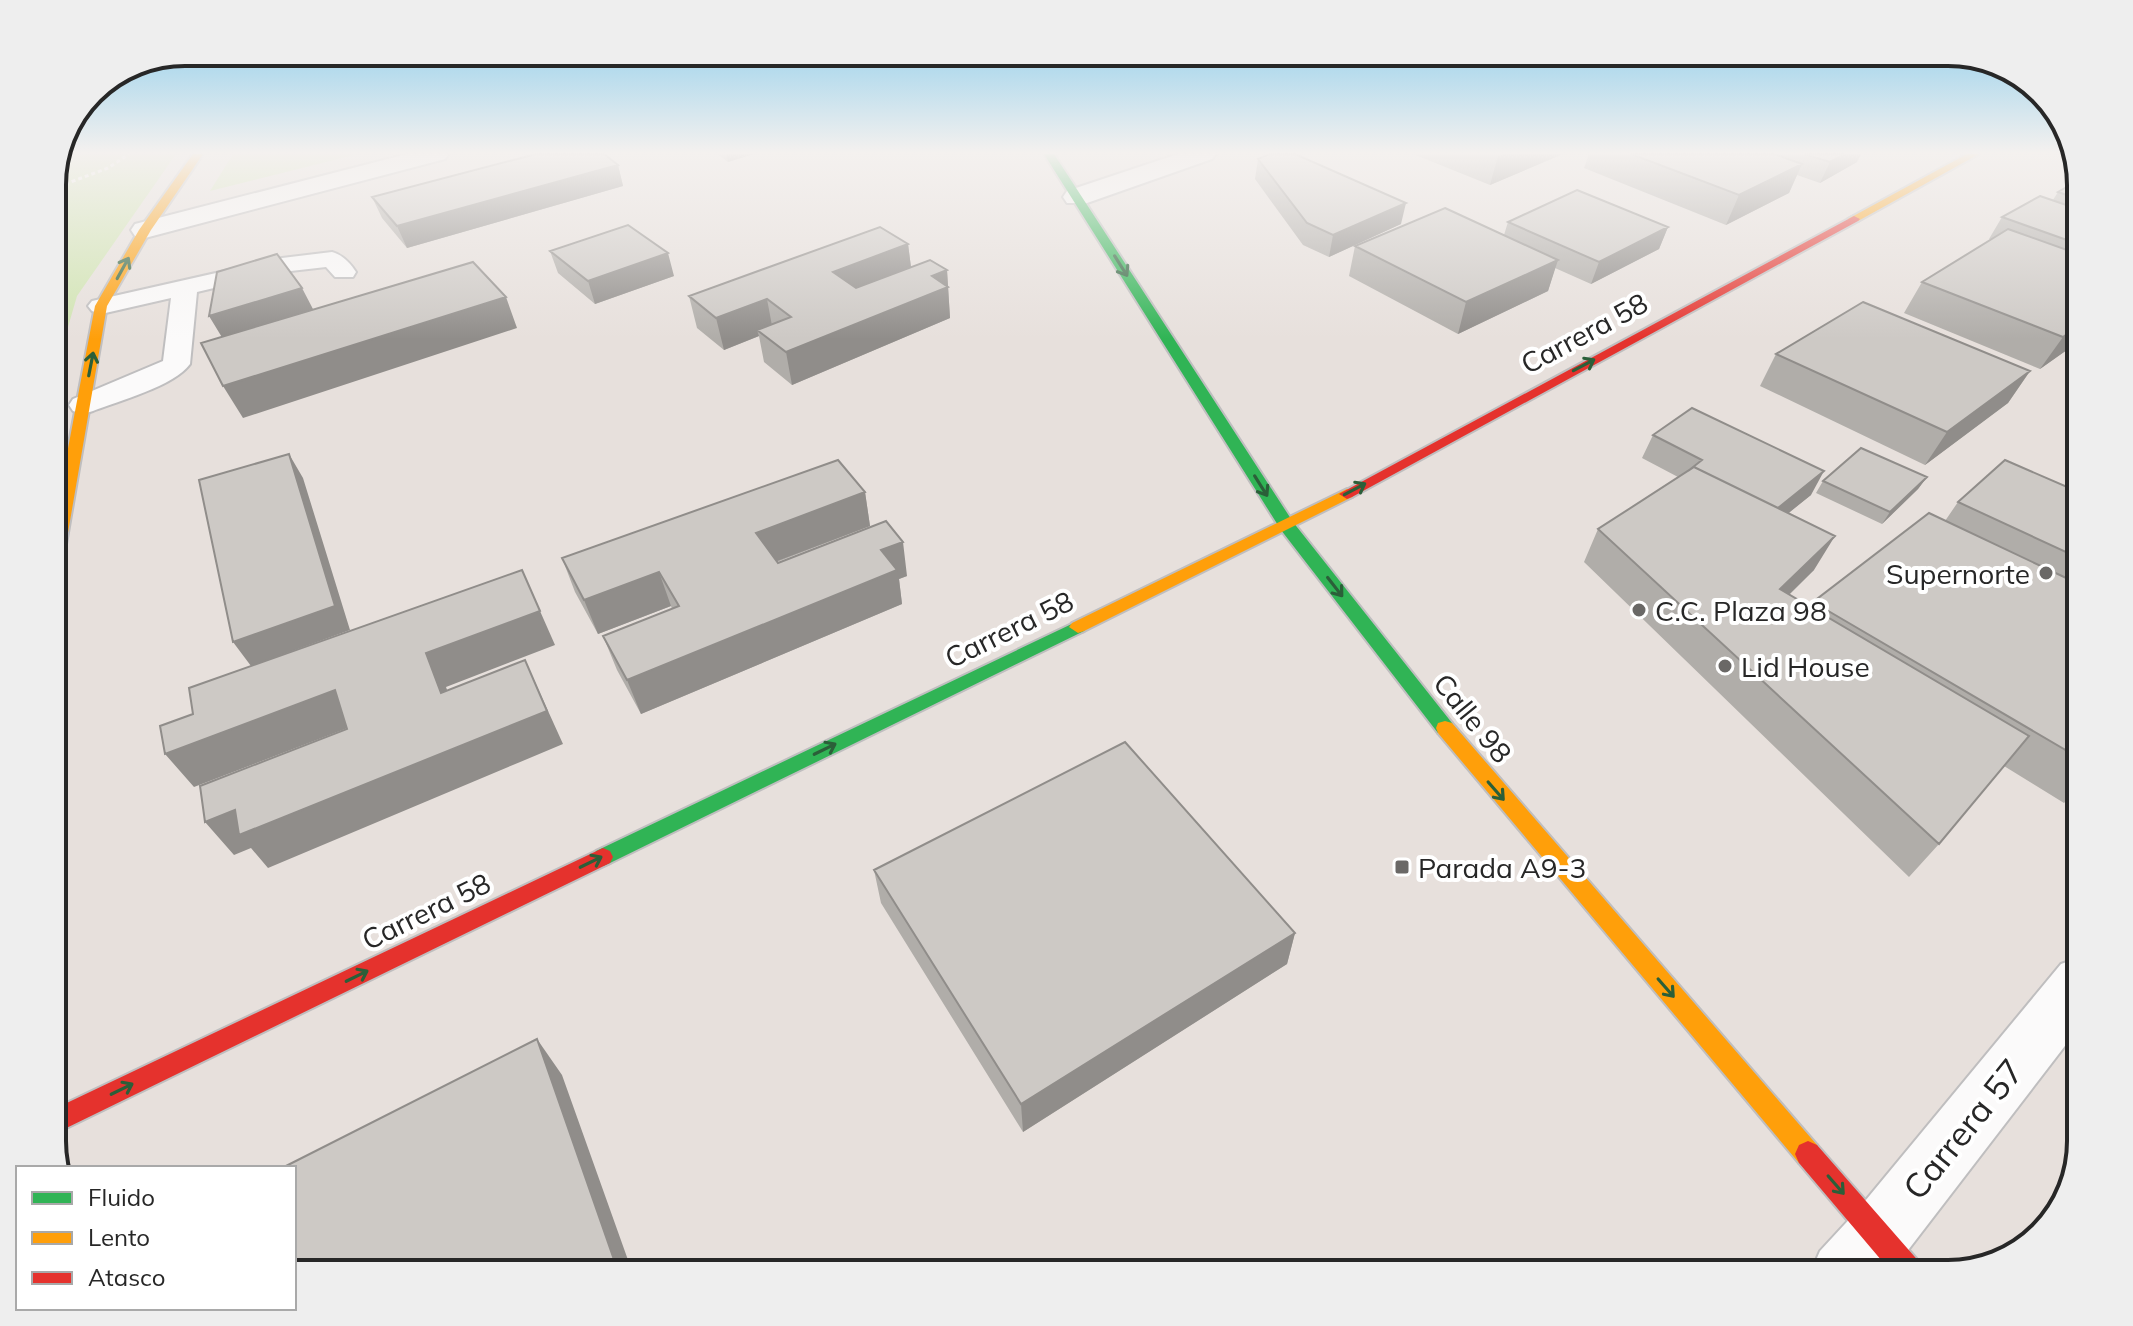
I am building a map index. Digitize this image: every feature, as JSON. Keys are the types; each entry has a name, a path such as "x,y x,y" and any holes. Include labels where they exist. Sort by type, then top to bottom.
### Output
{"street":[{"path":"66,500 101,306 155,216"},
{"path":"145,230 199,216"},
{"name":"Calle 98","path":"1089,216 1287,526 1479,771 1877,1260"},
{"name":"Carrera 58","path":"66,1116 1287,526 1860,216"},
{"name":"Carrera 57","path":"1879,1260 2067,1001"}],"lane":[{"path":"101,306 282,265 337,261 344,272"},
{"path":"83,405 163,373 176,364 185,289"}],"green space":[{"path":"66,216 133,216 77,296 66,334"}],"building":[{"path":"388,216 434,216 397,226"},
{"path":"1302,216 1377,216 1333,235 1307,223"},
{"path":"1426,216 1462,216 1558,260 1466,302 1355,246"},
{"path":"1521,216 1641,216 1668,227 1599,262 1508,222"},
{"path":"2067,216 2067,240 2002,217"},
{"path":"628,225 668,253 588,281 550,251"},
{"path":"880,227 908,244 833,272 856,288 930,260 947,270 932,276 948,287 786,352 757,330 791,317 767,299 716,318 689,296"},
{"path":"2008,229 2067,250 2067,334 2063,337 1922,282"},
{"path":"277,254 302,288 209,316 217,272"},
{"path":"473,262 506,297 223,386 201,343"},
{"path":"1863,302 2030,371 1947,432 1776,354"},
{"path":"1692,408 1824,471 1778,508 1694,467 1688,471 1702,460 1653,435"},
{"path":"1861,448 1927,477 1890,512 1823,481"},
{"path":"289,454 335,606 233,642 199,480"},
{"path":"838,460 865,492 756,533 778,563 886,521 903,542 881,550 897,570 627,680 603,636 679,606 659,572 584,600 562,558"},
{"path":"2005,460 2067,487 2067,553 1958,502"},
{"path":"1694,467 1835,536 1780,589 2029,736 1939,844 1598,529"},
{"path":"1929,513 2067,578 2067,751 1813,602"},
{"path":"522,570 540,611 426,653 441,693 525,660 547,711 239,835 235,810 205,822 200,786 347,729 335,690 165,754 160,726 193,714 189,688"},
{"path":"1125,742 1295,933 1021,1104 874,870"},
{"path":"537,1039 614,1260 296,1260 296,1166 286,1166"}],"traffic: fast":[{"path":"1089,216 1287,526 1445,728"},
{"path":"603,857 1078,627"}],"traffic: slow":[{"path":"66,501 101,306 155,216"},
{"path":"1854,219 1860,216"},
{"path":"1078,627 1347,494"},
{"path":"1445,728 1808,1154"}],"traffic: jam":[{"path":"1347,494 1854,219"},
{"path":"66,1116 603,857"},
{"path":"1808,1154 1899,1260"}],"place":[{"name":"Supernorte","path":"2046,573"},
{"name":"C.C. Plaza 98","path":"1639,610"},
{"name":"Lid House","path":"1725,666"},
{"name":"Parada A9-3","path":"1402,867"}]}
